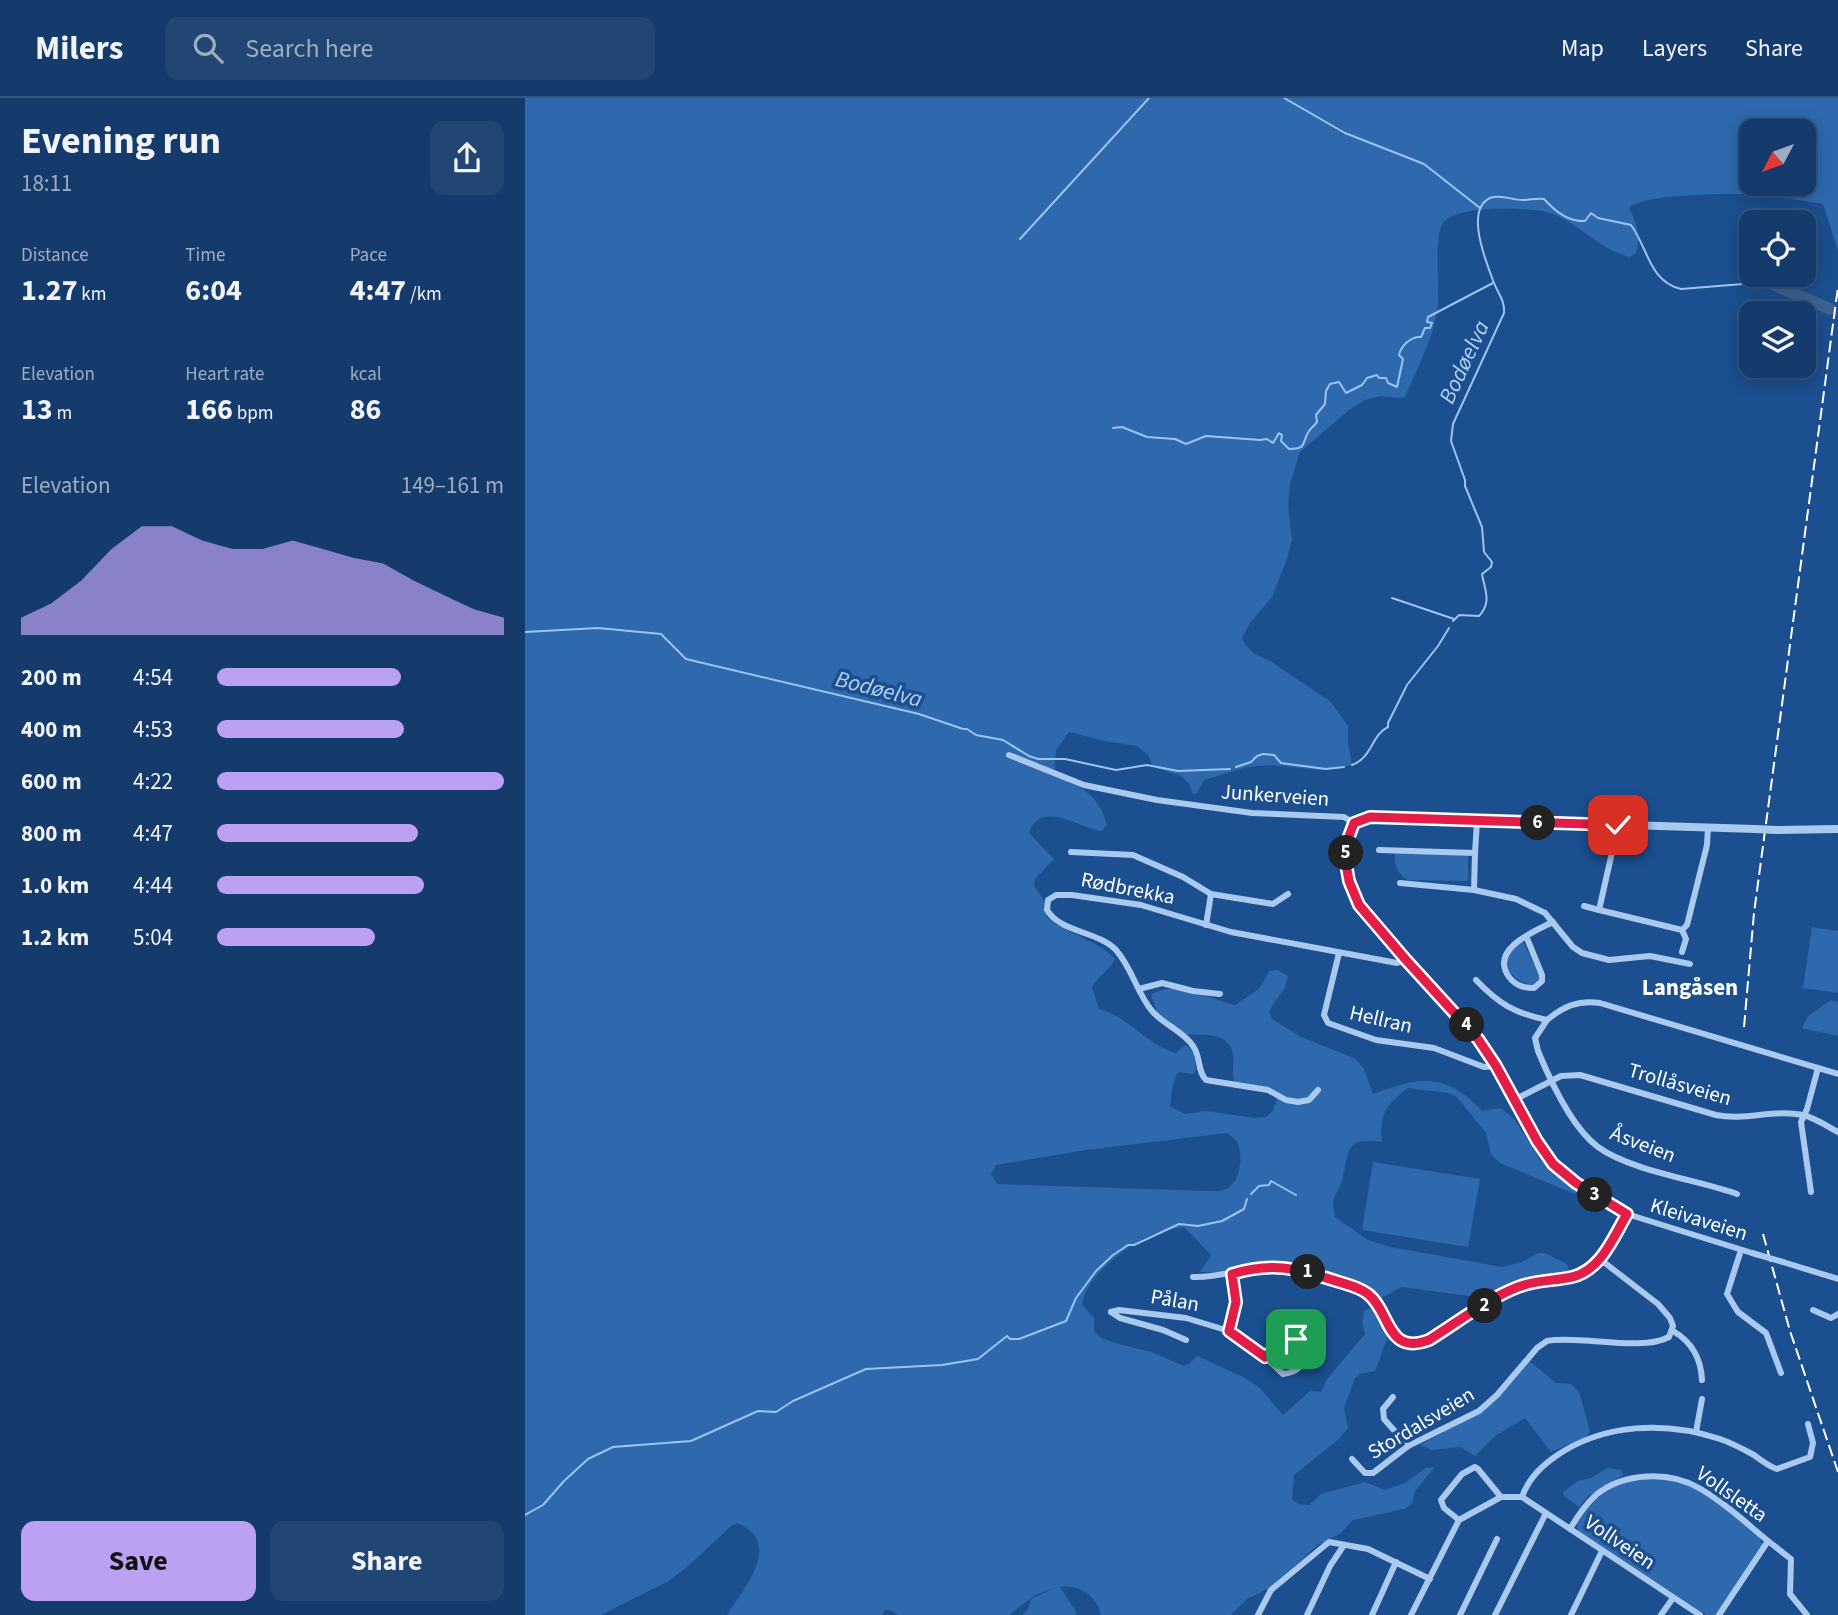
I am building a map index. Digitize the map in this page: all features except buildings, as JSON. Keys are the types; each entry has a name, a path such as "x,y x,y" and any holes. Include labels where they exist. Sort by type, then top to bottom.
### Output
{"street":[{"name":"Junkerveien","path":"1009,755 1084,785 1157,800 1252,813 1344,817 1354,823 1370,817 1776,830 1838,829"},
{"path":"1474,890 1477,821"},
{"name":"Kleivaveien","path":"1354,823 1345,857 1351,889 1365,913 1467,1026 1496,1066 1537,1141 1553,1164 1576,1183 1627,1214 1838,1279"},
{"path":"1599,910 1618,825"},
{"path":"1682,930 1687,925 1707,845 1708,827"},
{"path":"1379,850 1475,853"},
{"path":"1071,852 1139,856 1211,894 1269,904 1276,903 1288,894"},
{"path":"1400,883 1474,890 1516,900 1545,913 1573,947 1596,958 1609,960 1650,956 1690,964"},
{"name":"Rødbrekka","path":"1318,1090 1309,1100 1298,1102 1286,1100 1268,1090 1206,1080 1201,1073 1198,1054 1190,1042 1157,1016 1114,948 1105,941 1053,918 1047,911 1048,900 1063,894 1141,905 1206,925 1339,953 1397,963 1406,960"},
{"path":"1206,925 1211,894"},
{"path":"1584,906 1682,930"},
{"path":"1526,936 1542,975 1542,981 1534,988 1518,986 1507,973 1507,955 1513,945 1526,936 1553,922"},
{"path":"1682,930 1686,939 1682,952"},
{"name":"Hellran","path":"1339,953 1324,1015 1328,1023 1376,1040 1434,1048 1484,1067 1496,1066"},
{"path":"1476,980 1507,1008 1547,1020 1573,1004 1600,1003 1838,1074"},
{"path":"1139,989 1157,983 1193,992 1220,994"},
{"name":"Åsveien","path":"1547,1020 1539,1029 1535,1041 1577,1126 1596,1146 1632,1163 1737,1194"},
{"path":"1811,1192 1801,1122 1818,1068"},
{"name":"Trollåsveien","path":"1514,1100 1552,1080 1570,1074 1595,1078 1727,1117 1782,1113 1803,1115 1838,1132"},
{"path":"1193,1277 1208,1278 1265,1266 1291,1268 1355,1287 1374,1299 1389,1329 1397,1337 1406,1342 1418,1343 1429,1340 1517,1288 1575,1276 1601,1260 1627,1214"},
{"path":"1741,1250 1727,1294 1738,1312 1766,1334 1781,1373"},
{"path":"1601,1260 1658,1304 1670,1318 1673,1331 1693,1347 1702,1380"},
{"path":"1229,1331 1236,1302 1232,1274"},
{"name":"Pålan","path":"1186,1340 1163,1330 1120,1318 1111,1312 1119,1310 1186,1318 1229,1331 1283,1374 1290,1373 1303,1364 1306,1349 1301,1342 1290,1339 1280,1343 1265,1357"},
{"path":"1813,1310 1831,1318 1838,1314"},
{"name":"Stordalsveien","path":"1352,1459 1369,1474 1408,1446 1479,1411 1497,1395 1537,1348 1547,1341 1654,1342 1666,1339 1673,1331"},
{"path":"1393,1397 1383,1409 1384,1419 1408,1446"},
{"path":"1696,1432 1702,1399"},
{"path":"1411,1615 1459,1520 1501,1497 1522,1497 1528,1482 1563,1451 1596,1436 1638,1428 1669,1428 1696,1432 1741,1448 1777,1469 1811,1457 1814,1443 1808,1424"},
{"path":"1459,1520 1444,1508 1441,1500 1467,1471 1475,1467 1478,1469 1501,1497"},
{"name":"Vollsletta","path":"1570,1529 1590,1502 1603,1490 1633,1478 1661,1476 1679,1479 1700,1488 1791,1559 1790,1594 1807,1615"},
{"name":"Vollveien","path":"1522,1497 1700,1615"},
{"path":"1495,1615 1546,1513"},
{"path":"1460,1615 1497,1539"},
{"path":"1258,1615 1268,1594 1319,1549 1333,1541 1362,1547 1430,1579"},
{"name":"Vollsletta","path":"1720,1615 1768,1541"},
{"path":"1307,1615 1330,1566 1345,1545"},
{"path":"1571,1615 1602,1551"},
{"path":"1372,1615 1396,1562"},
{"path":"1661,1615 1673,1598"}],"shaded area":[{"path":"525,98 1838,98 1838,251 1823,204 1771,196 1817,196 1817,119 1739,119 1739,194 1653,199 1629,208 1638,236 1636,253 1630,257 1608,248 1550,213 1527,209 1493,209 1460,213 1449,218 1439,233 1435,322 1405,397 1381,396 1365,400 1349,410 1300,452 1290,484 1288,506 1292,540 1287,559 1272,597 1250,623 1242,638 1253,653 1270,661 1331,702 1348,726 1352,765 1318,770 1271,765 1247,767 1204,780 1197,793 1193,794 1188,782 1181,776 1153,767 1148,755 1137,746 1069,732 1056,751 1054,775 1088,793 1099,806 1107,825 1101,831 1051,817 1034,823 1029,833 1054,859 1035,879 1034,886 1044,900 1047,917 1100,947 1115,959 1092,987 1099,1009 1119,1018 1165,1049 1176,1053 1185,1045 1195,1051 1196,1071 1193,1074 1178,1072 1173,1084 1170,1106 1185,1114 1206,1111 1255,1118 1266,1117 1273,1111 1277,1099 1272,1093 1235,1084 1230,1046 1217,1037 1176,1033 1169,1029 1160,1018 1151,995 1170,989 1181,990 1235,1005 1259,989 1269,971 1278,970 1288,976 1285,987 1269,1011 1272,1019 1301,1037 1356,1059 1364,1069 1373,1094 1404,1084 1431,1081 1456,1089 1482,1111 1501,1108 1515,1120 1541,1161 1577,1191 1575,1194 1500,1163 1491,1154 1486,1133 1457,1097 1448,1093 1408,1088 1389,1105 1383,1117 1382,1142 1360,1141 1350,1148 1342,1180 1333,1201 1335,1217 1368,1240 1391,1247 1502,1267 1522,1262 1538,1253 1545,1253 1567,1264 1570,1274 1527,1281 1494,1296 1476,1297 1402,1287 1376,1298 1360,1285 1292,1264 1272,1263 1218,1272 1200,1272 1211,1255 1184,1227 1155,1234 1130,1246 1099,1273 1085,1293 1082,1304 1094,1318 1094,1331 1101,1338 1151,1352 1184,1366 1197,1356 1245,1378 1260,1388 1283,1415 1310,1391 1321,1392 1327,1379 1365,1334 1362,1322 1364,1311 1371,1308 1388,1338 1377,1367 1375,1371 1360,1374 1355,1378 1344,1408 1348,1428 1339,1439 1294,1475 1292,1500 1309,1505 1321,1494 1365,1482 1385,1490 1405,1483 1426,1468 1435,1467 1415,1491 1412,1504 1404,1509 1353,1520 1340,1534 1318,1545 1270,1588 1247,1599 1231,1615 1101,1615 1096,1602 1086,1593 1074,1587 1060,1587 1077,1613 1074,1615 1022,1615 1028,1609 1031,1599 1055,1588 1035,1595 1009,1615 899,1615 885,1610 882,1615 727,1615 750,1579 759,1553 758,1541 751,1531 737,1523 667,1582 601,1615 525,1615","holes":["1227,1133 1235,1139 1240,1151 1240,1166 1236,1179 1228,1188 1220,1191 997,1184 991,1174 996,1165 1086,1150"]},
{"path":"1396,852 1468,855 1468,881 1407,880 1397,868"},
{"path":"1812,927 1838,931 1838,993 1803,988"},
{"path":"1523,941 1540,978 1533,985 1517,979 1509,967 1510,954"},
{"path":"1831,1000 1838,1002 1838,1036 1802,1028 1808,1016"},
{"path":"1373,1162 1480,1179 1468,1247 1362,1230"},
{"path":"1529,1361 1556,1383 1571,1384 1579,1392 1590,1431 1587,1436 1551,1452 1525,1418 1495,1436 1475,1456 1460,1447 1432,1450 1420,1445 1483,1411"},
{"path":"1607,1468 1622,1470 1623,1475 1587,1497 1579,1507 1564,1496 1563,1492 1578,1481 1591,1478"},
{"path":"1639,1479 1672,1481 1693,1487 1713,1499 1759,1536 1762,1544 1716,1615 1706,1615 1578,1531 1577,1524 1603,1494"}],"waterway":[{"path":"1020,239 1149,98"},
{"path":"1284,98 1345,133 1424,164 1480,208"},
{"name":"Bodøelva","path":"1453,621 1459,615 1479,616 1483,611 1487,596 1482,574 1491,567 1492,562 1484,552 1482,527 1451,441 1453,424 1504,313 1480,238 1478,225 1482,204 1494,197 1544,199 1573,220 1585,221 1591,213 1598,218 1631,225 1650,263 1670,285 1681,289 1739,284"},
{"path":"1113,428 1122,427 1147,437 1175,439 1186,444 1206,436 1267,439 1273,443 1279,433 1282,435 1281,441 1289,449 1299,448 1317,422 1316,415 1325,404 1326,391 1330,384 1339,382 1346,393 1362,385 1367,378 1377,375 1397,387 1403,359 1399,355 1400,352 1410,340 1421,337 1425,328 1430,328 1432,323 1427,322 1428,317 1493,283"},
{"path":"1779,287 1830,309"},
{"path":"1392,598 1454,619"},
{"name":"Bodøelva","path":"525,632 598,628 661,634 686,659 919,714 967,729 976,735 1003,740 1038,759 1065,759 1116,770 1147,765 1178,771 1230,769"},
{"name":"Bodøelva","path":"1352,765 1364,757 1378,735 1388,727 1407,685 1449,628"},
{"name":"Bodøelva","path":"1236,767 1263,754 1274,755 1281,763 1326,769 1344,767"},
{"path":"1251,1194 1259,1186 1269,1185 1271,1181 1296,1195"},
{"path":"525,1515 543,1505 588,1459 613,1447 691,1441 758,1411 776,1412 793,1401 866,1369 942,1365 978,1359 1007,1336 1010,1339 1019,1339 1066,1321 1076,1298 1096,1271 1113,1255 1128,1245 1134,1245 1179,1224 1198,1226 1222,1221 1244,1209 1247,1199"}],"railway":[{"path":"1744,1027 1754,913 1838,287"},
{"path":"1763,1234 1790,1331 1838,1472"}],"district":[{"name":"Langåsen","path":"1690,987"}],"route":[{"path":"1296,1339 1285,1340 1265,1357 1229,1331 1236,1302 1232,1274 1252,1268 1279,1266 1355,1287 1374,1299 1392,1334 1406,1342 1418,1343 1429,1340 1517,1288 1575,1276 1588,1270 1601,1260 1627,1214 1592,1194 1553,1164 1542,1150 1496,1066 1478,1039 1359,905 1351,889 1345,857 1354,823 1370,817 1618,825"}]}
